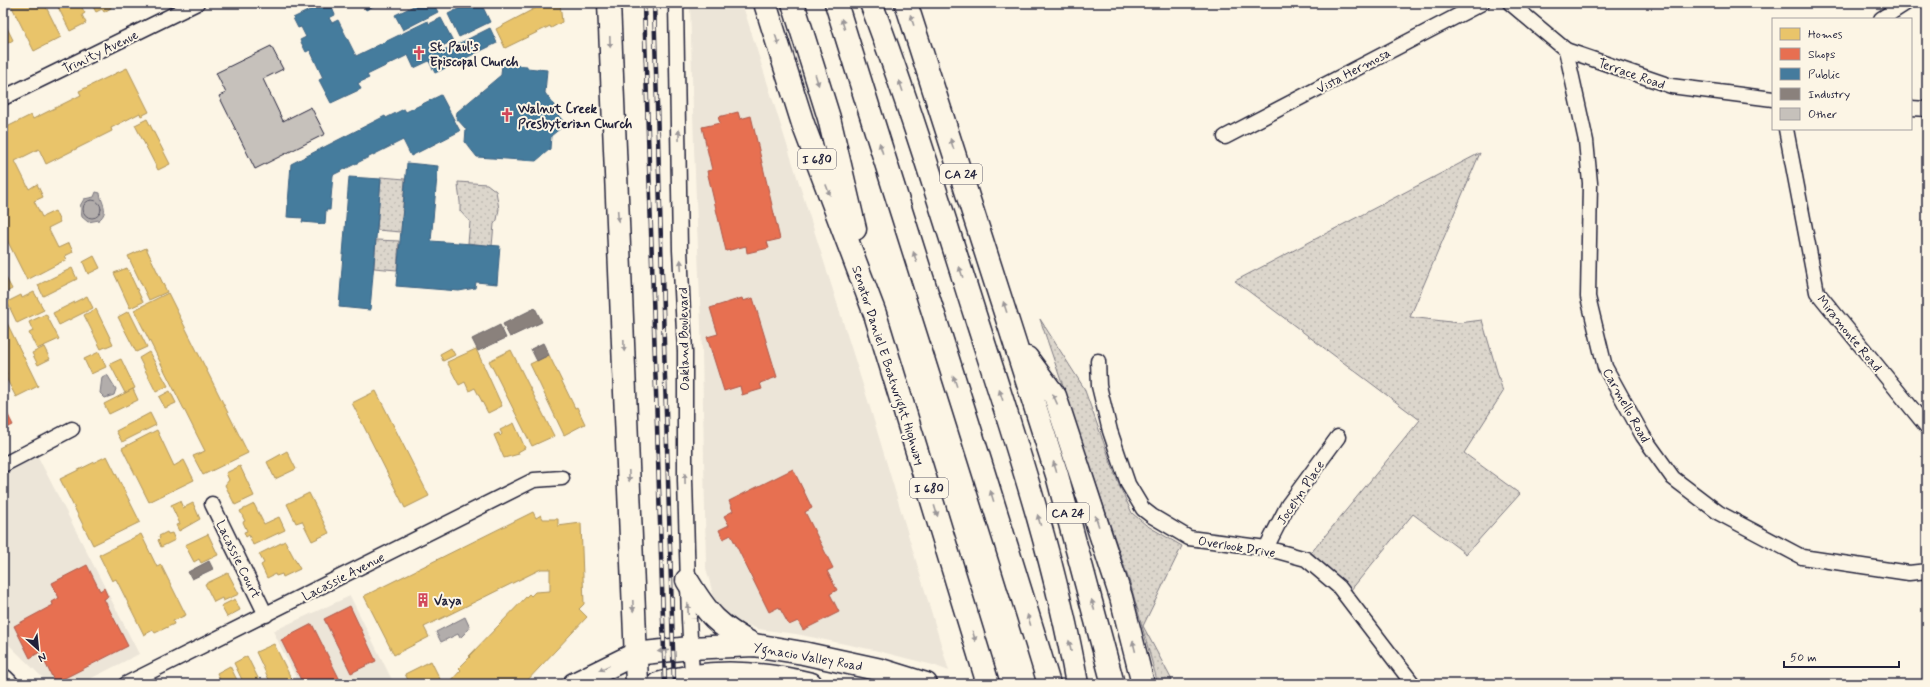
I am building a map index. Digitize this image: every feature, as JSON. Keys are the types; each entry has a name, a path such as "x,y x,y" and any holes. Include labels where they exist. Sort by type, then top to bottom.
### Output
{"highway":[{"path":"609,3 637,684"},
{"name":"Senator Daniel E Boatwright Highway","path":"765,3 803,124 875,314 988,684"},
{"path":"793,3 829,118 875,314"},
{"path":"836,3 1049,684"},
{"path":"871,3 913,123 1027,477 1055,577 1077,684"},
{"name":"CA 24","path":"906,3 1017,344 1074,533 1113,684"},
{"path":"1017,344 1055,396 1121,597 1143,684"},
{"path":"687,580 709,614 736,635 754,645"},
{"name":"Ygnacio Valley Road","path":"574,684 635,654 690,648 754,645 803,653 881,670 926,684"},
{"name":"Ygnacio Valley Road","path":"658,684 692,675 727,672 757,675 812,684"}],"main road":[{"path":"3,679 8,684"}],"street":[{"name":"Trinity Avenue","path":"3,98 197,3"},
{"name":"Oakland Boulevard","path":"676,3 680,242 685,352 684,439 687,580 692,675"},
{"name":"Vista Hermosa","path":"1225,137 1482,3"},
{"name":"Terrace Road","path":"1510,3 1566,50 1671,86 1772,99"},
{"path":"1882,18 1906,3"},
{"name":"Carmello Road","path":"1566,50 1586,141 1590,183 1588,297 1605,367 1643,436 1673,478 1719,513 1802,557 1909,573 1927,571"},
{"path":"1912,108 1927,109"},
{"name":"Miramonte Road","path":"1786,130 1817,292 1927,427"},
{"name":"Overlook Drive","path":"1098,361 1098,386 1110,431 1128,484 1143,509 1189,538 1266,548 1306,559 1339,587 1413,684"},
{"path":"3,465 72,429"},
{"name":"Jocelyn Place","path":"1266,548 1288,505 1338,437"},
{"name":"Lacassie Avenue","path":"126,684 534,480 562,478"},
{"name":"Lacassie Court","path":"212,504 266,615"}],"shaded area":[{"path":"690,3 742,3 869,404 949,671 933,665 874,650 796,634 758,629 739,622 731,617 721,608 714,598 706,568 702,352"},
{"path":"1480,153 1410,317 1459,323 1482,320 1503,392 1464,453 1520,494 1466,554 1413,514 1346,596 1306,559 1420,420 1235,281"},
{"path":"381,177 405,179 401,232 377,230"},
{"path":"458,182 487,184 496,191 499,209 497,220 494,224 492,246 468,243 470,222 460,211"},
{"path":"376,240 399,241 397,270 374,268"},
{"path":"1040,319 1084,388 1119,485 1132,513 1146,525 1182,546 1143,626 1174,684 1158,684 1131,586"},
{"path":"34,449 139,654 80,684 49,684 3,639 3,465"},
{"path":"350,596 394,684 299,684 273,631"}],"water":[{"path":"96,192 100,193 104,213 99,220 88,222 82,217 80,206 84,199 94,197"},
{"path":"106,375 116,389 114,395 105,398 100,393 102,377"},
{"path":"465,617 470,628 460,638 458,634 441,642 436,632"}],"building: Homes":[{"path":"10,3 44,3 61,37 34,51"},
{"path":"56,3 76,3 78,7 81,6 85,13 82,15 86,23 70,31"},
{"path":"91,3 110,3 111,8 104,12 102,9 96,12"},
{"path":"545,3 560,3 562,22 551,28 550,26 505,48 496,29"},
{"path":"3,20 13,40 3,46"},
{"path":"127,68 149,112 141,116 140,113 111,128 112,131 46,164 39,149 15,161 29,189 37,184 43,197 34,201 42,217 55,211 60,222 48,228 58,248 69,243 73,252 65,256 67,259 27,280 3,232 3,129 31,115 33,119 81,95 79,91"},
{"path":"147,119 170,164 158,170 135,125"},
{"path":"146,248 167,292 149,300 128,256"},
{"path":"94,256 100,268 88,274 83,262"},
{"path":"72,268 77,279 43,296 38,285"},
{"path":"127,268 143,302 130,308 114,273"},
{"path":"3,272 12,289 3,294"},
{"path":"34,292 44,310 17,323 7,302 21,295 22,298"},
{"path":"168,293 248,453 203,475 193,456 205,451 134,310"},
{"path":"87,296 93,308 59,325 53,313"},
{"path":"96,309 113,344 101,349 84,315"},
{"path":"129,311 147,347 136,352 118,317"},
{"path":"46,314 59,339 37,349 29,333 33,331 29,322"},
{"path":"6,321 38,386 16,397 5,376 7,375 3,366 3,323"},
{"path":"44,347 50,359 38,365 32,353"},
{"path":"451,348 455,355 443,361 440,354"},
{"path":"476,349 502,406 488,413 475,388 469,391 465,382 459,385 447,362"},
{"path":"511,350 554,436 532,446 489,361"},
{"path":"99,352 106,367 91,374 84,359"},
{"path":"149,352 168,386 156,392 139,358"},
{"path":"549,355 575,408 577,407 585,424 564,435 530,364"},
{"path":"121,359 135,388 125,393 110,364"},
{"path":"133,389 138,400 109,414 104,404"},
{"path":"170,391 176,403 165,408 159,397"},
{"path":"376,391 429,496 405,508 352,403"},
{"path":"150,413 156,425 122,442 116,431"},
{"path":"514,423 525,448 518,452 519,454 504,458 494,435 499,433 500,436 502,434 500,430"},
{"path":"157,430 174,466 184,460 194,480 149,502 122,448"},
{"path":"287,451 296,469 275,479 267,462"},
{"path":"107,456 140,522 93,545 60,479"},
{"path":"240,466 254,496 235,505 225,485 229,480 226,473"},
{"path":"309,493 329,533 312,541 302,521 296,523 287,504"},
{"path":"180,501 183,508 193,503 200,519 179,531 176,525 180,524 171,505"},
{"path":"254,504 264,524 279,517 285,530 253,545 249,535 246,537 244,532 247,531 243,522 245,521 240,511"},
{"name":"Vaya","path":"533,512 536,518 541,515 543,519 558,519 558,526 581,523 584,604 579,609 587,617 524,684 410,684 405,674 431,661 442,683 448,680 450,682 461,670 459,668 470,657 469,656 529,594 531,596 535,592 550,591 550,569 541,569 424,627 429,637 394,655 364,596"},
{"path":"167,532 168,534 172,533 175,540 161,547 158,540 160,538 159,536"},
{"path":"141,534 157,567 161,565 186,615 173,621 174,624 155,633 153,630 144,635 116,579 112,581 99,555"},
{"path":"208,534 218,555 201,563 199,559 194,562 185,545"},
{"path":"285,541 300,569 283,577 282,574 276,576 275,574 267,578 261,565 264,563 259,554"},
{"path":"228,573 239,594 223,601 222,598 214,602 205,584"},
{"path":"235,599 240,610 227,617 221,606"},
{"path":"274,644 294,684 271,684 256,652"},
{"path":"247,656 261,684 244,684 234,663"},
{"path":"230,666 239,684 222,684 217,673"}],"building: Shops":[{"path":"738,112 740,119 751,116 780,239 767,242 769,248 747,253 746,246 726,251 707,171 712,170 702,127 720,123 718,117"},
{"path":"742,298 743,301 753,298 777,377 760,383 762,389 742,395 740,386 724,391 707,337 718,334 710,308"},
{"path":"3,405 13,425 3,430"},
{"path":"793,469 812,508 805,512 833,568 827,571 837,590 830,594 839,612 803,630 798,621 789,625 779,607 769,612 731,535 723,539 719,530 729,525 724,516 733,511 729,501"},
{"path":"87,565 100,591 104,588 108,597 104,599 128,646 55,683 40,652 30,658 14,626 53,605 52,602 59,598 52,583"},
{"path":"350,606 376,661 351,673 324,619"},
{"path":"312,624 342,684 303,684 281,640"}],"building: Public":[{"name":"St. Paul's Episcopal Church","path":"324,3 330,3 335,15 329,18 332,23 338,20 356,56 428,21 429,24 441,18 453,41 440,47 442,52 490,28 497,43 435,73 429,61 414,68 408,55 367,75 369,78 358,83 361,89 331,103 319,80 323,78 310,50 306,52 300,40 306,37 301,27 298,28 293,18"},
{"path":"363,3 379,3 366,10"},
{"path":"420,3 433,3 438,12 403,30 395,15"},
{"path":"470,3 481,3 490,22 459,37 448,14"},
{"name":"Walnut Creek Presbyterian Church","path":"502,64 527,66 527,68 547,70 545,93 554,105 553,109 563,121 562,127 551,136 550,149 536,161 477,157 465,142 466,129 456,118 457,112 501,75"},
{"path":"441,95 460,131 411,156 403,140 333,175 330,210 326,210 325,224 302,222 303,218 287,217 291,164 385,116 386,118 404,109 406,112"},
{"path":"407,163 438,166 431,241 500,246 497,284 476,282 475,288 459,291 396,286"},
{"path":"349,177 381,179 370,310 339,307"}],"building: Industry":[{"path":"535,308 542,322 510,337 503,324"},
{"path":"500,325 506,338 478,351 472,339"},
{"path":"543,343 549,355 537,361 531,349"},
{"path":"209,561 213,569 192,579 188,572"}],"building: Other":[{"path":"271,46 283,69 263,79 283,121 311,107 325,134 255,169 219,96 226,93 216,73"}],"railway":[{"path":"644,3 665,684"},
{"path":"654,3 674,684"}],"place":[{"name":"St. Paul's Episcopal Church","path":"419,53"},
{"name":"Walnut Creek Presbyterian Church","path":"507,115"},
{"name":"Vaya","path":"423,600"}]}
